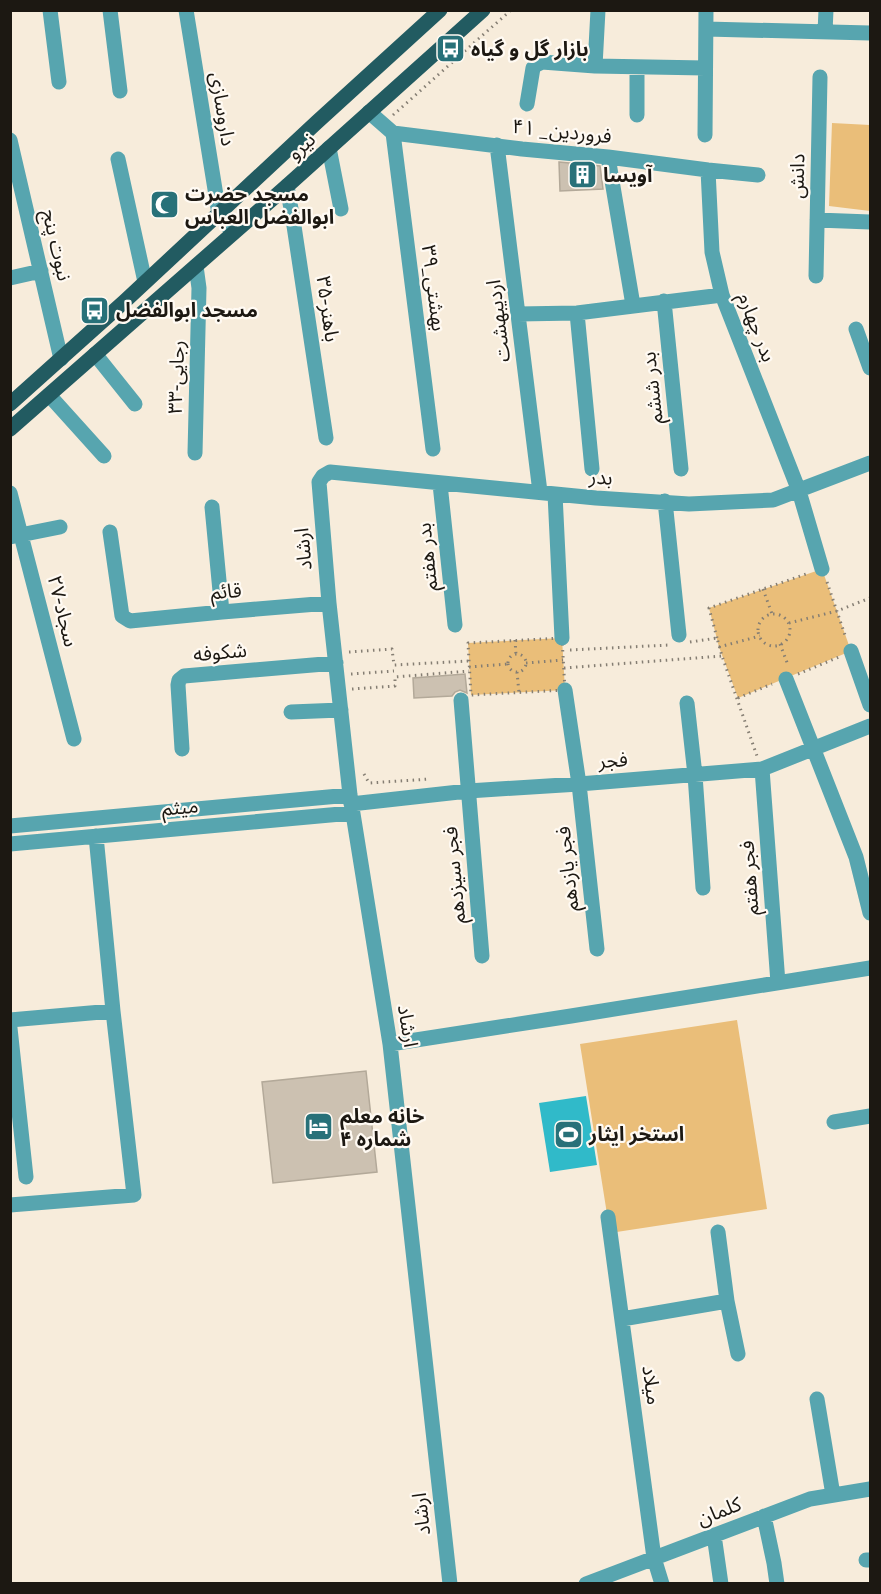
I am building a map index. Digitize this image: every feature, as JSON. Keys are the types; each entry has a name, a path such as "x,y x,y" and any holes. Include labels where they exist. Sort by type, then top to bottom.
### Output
{"main road":[{"name":"نیرو","path":"10,404 440,10"},
{"name":"نیرو","path":"10,429 483,10"}],"street":[{"path":"50,10 59,82"},
{"path":"110,10 120,91"},
{"name":"داروسازی","path":"186,10 219,214"},
{"path":"595,66 598,10"},
{"path":"705,135 706,10"},
{"path":"825,10 825,32"},
{"path":"706,29 870,33"},
{"path":"527,104 533,69 542,62 595,66 705,68"},
{"path":"637,67 637,115"},
{"name":"دانش","path":"816,276 820,76"},
{"path":"369,112 388,129"},
{"name":"۴۱ _فروردین","path":"388,129 522,149 758,175"},
{"name":"۳۹_بهشتی","path":"388,129 433,449"},
{"name":"نبوت پنج","path":"10,140 61,359"},
{"name":"اردیبهشت","path":"497,145 518,314 547,493"},
{"path":"329,148 340,209"},
{"path":"608,157 633,306"},
{"path":"118,159 145,282"},
{"name":"بدر چهارم","path":"708,170 712,252 722,296 799,491 822,569"},
{"name":"۳۵-باهنر","path":"287,186 326,438"},
{"path":"219,214 233,233"},
{"path":"817,220 870,222"},
{"name":"۳۳-رجایی","path":"195,453 200,288 196,266"},
{"path":"10,278 41,271"},
{"path":"518,314 576,313 722,296"},
{"name":"بدر ششم","path":"664,302 681,469"},
{"path":"576,313 592,469"},
{"path":"856,329 870,368"},
{"path":"95,354 135,404"},
{"path":"49,395 104,456"},
{"name":"بدر","path":"323,476 330,472 440,484 689,504 773,501 870,462"},
{"name":"ارشاد","path":"323,476 319,482 329,603 351,804 390,1044 450,1584"},
{"name":"بدر هفتم","path":"440,484 455,625"},
{"name":"۲۷-سجاد","path":"10,493 16,535 74,739"},
{"path":"547,493 562,644"},
{"path":"665,501 682,641"},
{"path":"212,507 222,612"},
{"path":"16,535 60,527"},
{"name":"قائم","path":"110,532 122,616 126,620 329,603"},
{"path":"851,651 870,705"},
{"name":"شکوفه","path":"182,750 178,684 184,676 337,670"},
{"path":"787,673 856,857 870,913"},
{"name":"فجر یازدهم","path":"565,690 579,784 597,950"},
{"name":"فجر سیزدهم","path":"461,700 482,956"},
{"path":"687,703 703,888"},
{"path":"291,712 341,710"},
{"name":"فجر","path":"351,804 468,791 762,769 870,726"},
{"name":"فجر هفتم","path":"762,769 778,983"},
{"path":"328,797 336,806 331,815"},
{"name":"میثم","path":"10,826 328,797 351,804"},
{"name":"میثم","path":"10,844 331,815 351,804"},
{"path":"10,1205 134,1195 96,836"},
{"path":"390,1044 870,968"},
{"path":"10,1020 113,1011"},
{"path":"10,1028 26,1177"},
{"path":"834,1122 870,1116"},
{"name":"میلاد","path":"608,1217 654,1558 662,1584"},
{"path":"718,1232 727,1301 738,1354"},
{"path":"622,1319 727,1301"},
{"path":"818,1399 833,1495"},
{"name":"کلمان","path":"593,1582 810,1499 870,1489"},
{"path":"764,1516 777,1584"},
{"path":"714,1535 721,1584"}],"path":[{"path":"388,129 511,10"},
{"path":"762,769 719,647 709,608 822,569 851,651"},
{"path":"763,589 772,614"},
{"path":"789,623 837,611 870,598"},
{"path":"772,614 782,616 789,623 790,628 788,638 776,646 766,643 759,631 761,622 772,614"},
{"path":"719,647 760,636"},
{"path":"562,644 565,690 471,695 468,643 515,640 562,644 717,638"},
{"path":"515,640 516,655"},
{"path":"780,644 787,673"},
{"path":"393,648 395,686 337,670 393,648"},
{"path":"516,655 521,656 526,663 522,670 517,672 510,669 508,664 511,657 516,655"},
{"path":"564,668 722,656"},
{"path":"526,663 563,660"},
{"path":"394,665 469,661"},
{"path":"394,677 508,664"},
{"path":"337,670 394,671"},
{"path":"517,672 519,693"},
{"path":"363,765 364,776 369,783 440,778"}],"shaded area":[{"path":"832,123 870,125 870,211 829,206"},
{"path":"822,569 851,651 738,698 719,647 709,608"},
{"path":"562,638 565,690 471,695 468,643"},
{"path":"737,1020 767,1209 610,1233 580,1044"}],"water":[{"name":"استخر ایثار","path":"586,1096 597,1165 550,1172 539,1103"}],"building":[{"name":"آویسا","path":"559,162 600,166 603,189 560,191"},
{"path":"465,674 467,693 460,690 452,696 414,698 413,678"},
{"name":"خانه معلم شماره ۴","path":"366,1071 377,1172 273,1183 262,1082"}],"place":[{"name":"بازار گل و گیاه","path":"450,49"},
{"name":"آویسا","path":"582,175"},
{"name":"مسجد حضرت ابوالفضل العباس","path":"164,205"},
{"name":"مسجد ابوالفضل","path":"95,310"},
{"name":"خانه معلم شماره ۴","path":"319,1127"},
{"name":"استخر ایثار","path":"568,1134"}]}
